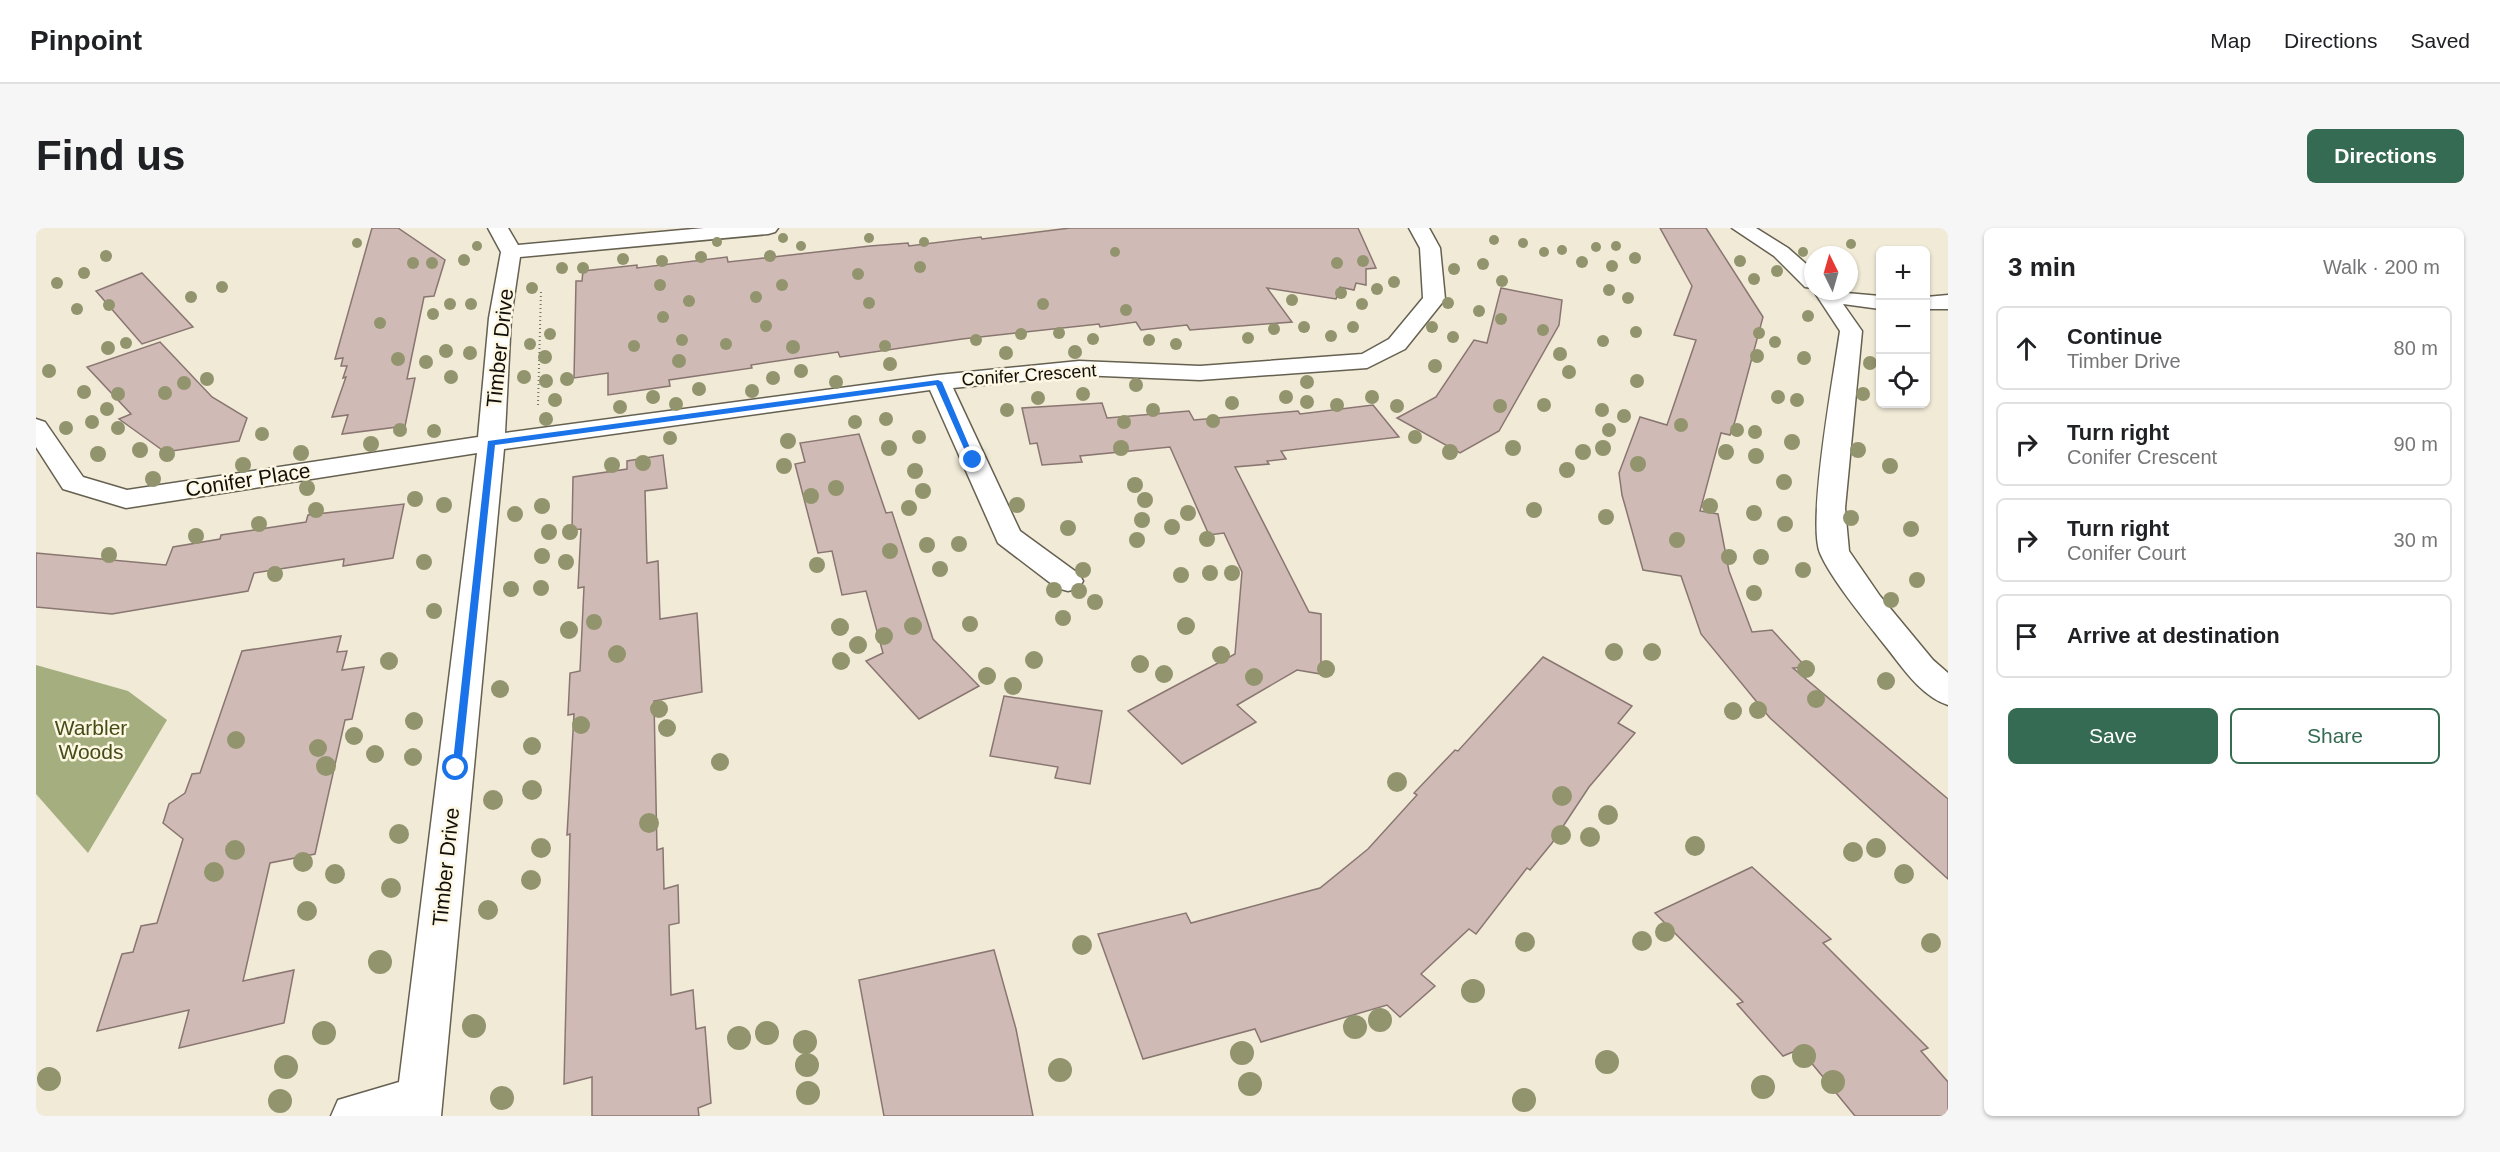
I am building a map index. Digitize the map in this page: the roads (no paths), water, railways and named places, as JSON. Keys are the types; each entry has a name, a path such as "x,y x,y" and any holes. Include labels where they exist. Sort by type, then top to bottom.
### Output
{"street":[{"path":"516,243 768,228"},
{"name":"Conifer Crescent","path":"491,443 938,382 1079,368 1200,373 1367,361 1397,344 1434,298 1430,248 1419,228"},
{"path":"1742,228 1781,252 1804,273"},
{"name":"Timber Drive","path":"419,1107 491,443 500,318 516,243"},
{"path":"1858,297 1876,301"},
{"path":"1829,300 1851,331 1831,508 1834,552 1869,604 1921,668 1948,692"},
{"path":"1930,303 1948,302"},
{"path":"938,382 1008,537 1068,581"},
{"name":"Conifer Place","path":"36,427 73,483 126,498 491,443"},
{"path":"354,1116 419,1107"}],"park label":[{"name":"Warbler Woods","path":"91,740"}]}
